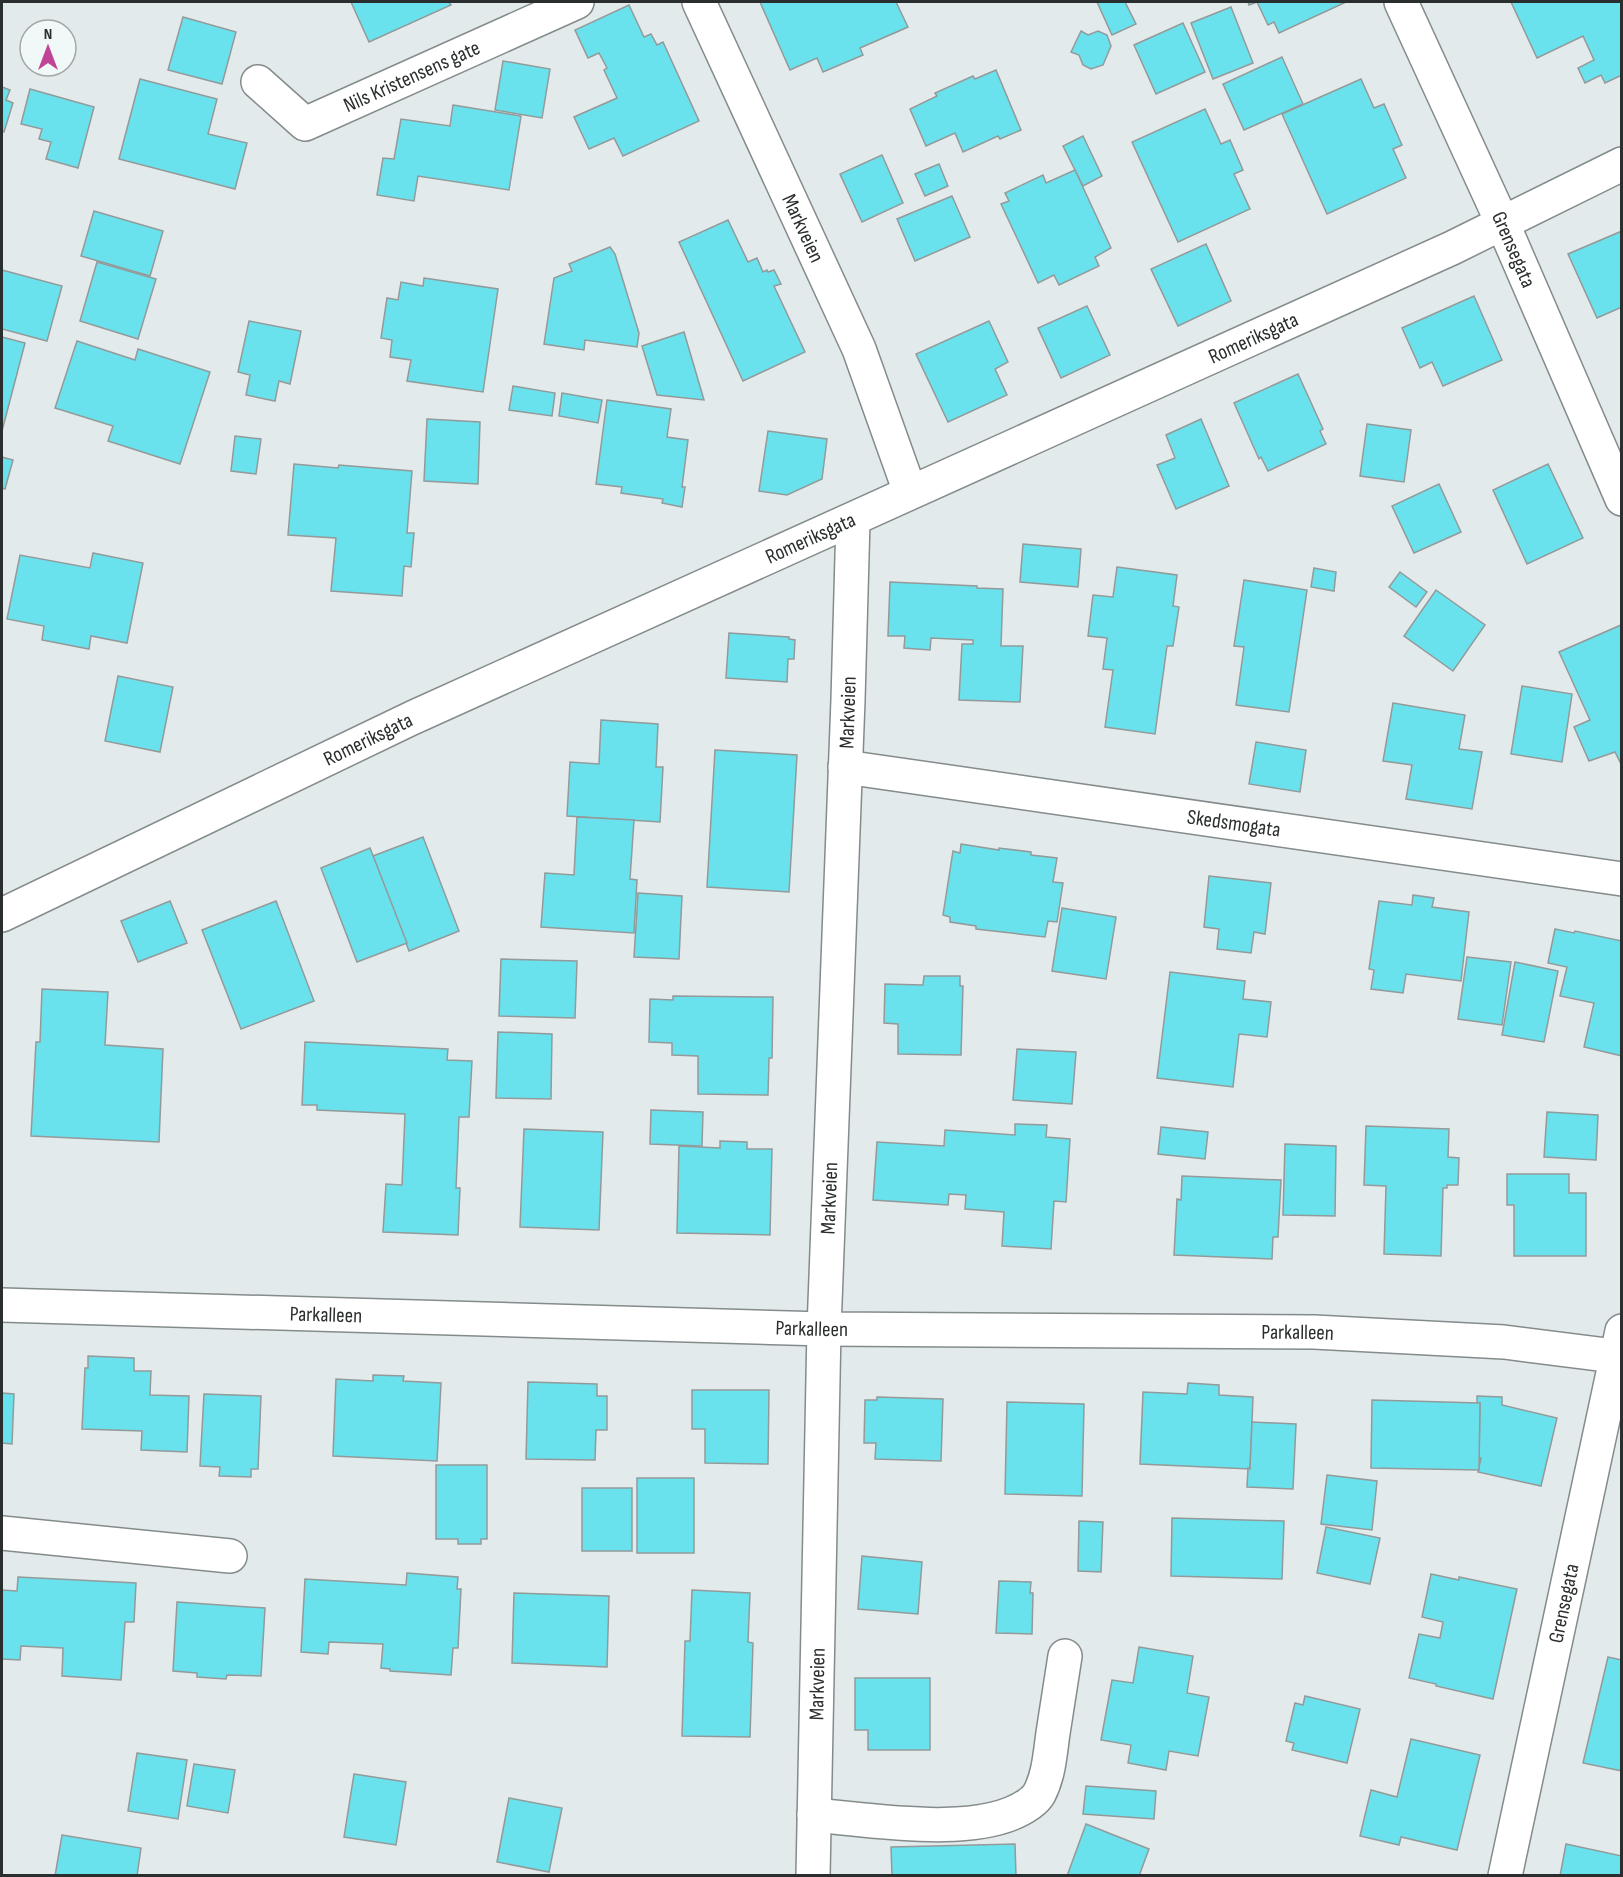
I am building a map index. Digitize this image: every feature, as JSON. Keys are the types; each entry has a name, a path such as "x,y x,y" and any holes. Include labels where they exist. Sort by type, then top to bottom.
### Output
{"street":[{"name":"Nils Kristensens gate","path":"258,82 305,124 577,2"},
{"name":"Markveien","path":"699,2 859,349 910,492"},
{"name":"Grensegata","path":"1401,2 1502,222 1622,499"},
{"name":"Romeriksgata","path":"2,915 412,718 1452,248 1622,164"},
{"name":"Markveien","path":"813,1875 824,1329 853,520"},
{"name":"Skedsmogata","path":"845,767 1622,879"},
{"name":"Parkalleen","path":"2,1305 824,1329 1314,1332 1620,1348"},
{"name":"Grensegata","path":"1505,1875 1620,1348"},
{"path":"2,1533 230,1556"},
{"path":"814,1815 909,1824 955,1824 992,1820 1020,1810 1038,1797 1048,1773 1065,1656"}],"building":[{"path":"351,2 449,2 451,5 369,42"},
{"path":"760,2 896,2 908,27 860,48 863,55 823,72 817,58 790,70"},
{"path":"1097,2 1125,2 1136,24 1112,35"},
{"path":"1257,2 1344,3 1279,33 1274,22 1268,25"},
{"path":"1511,2 1622,2 1622,75 1605,83 1601,75 1585,83 1578,68 1594,60 1583,36 1537,58"},
{"path":"629,5 644,37 651,34 657,45 663,42 699,121 623,156 614,138 589,149 574,117 617,98 604,70 607,68 599,53 588,58 575,30"},
{"path":"1231,7 1253,63 1213,79 1191,23"},
{"path":"183,17 236,32 222,84 168,70"},
{"path":"1183,23 1205,72 1156,94 1134,45"},
{"path":"1081,31 1088,35 1098,31 1107,35 1111,46 1103,65 1091,69 1083,65 1079,55 1071,52"},
{"path":"1282,57 1303,104 1244,130 1223,84"},
{"path":"503,61 550,69 542,118 495,110"},
{"path":"996,70 1021,130 1000,139 998,136 963,152 955,133 926,146 910,109 937,96 935,93 973,76 975,79"},
{"path":"140,79 217,99 208,134 247,143 235,189 119,159"},
{"path":"1361,79 1374,108 1384,104 1402,145 1393,149 1406,178 1327,214 1282,114"},
{"path":"2,87 10,90 6,100 13,103 4,132 2,131"},
{"path":"30,89 94,107 78,168 46,159 51,142 39,139 42,129 21,124"},
{"path":"453,105 521,116 509,190 418,176 414,201 377,195 383,158 394,159 401,119 450,126"},
{"path":"1205,109 1221,144 1230,140 1243,170 1234,174 1250,209 1178,242 1132,142"},
{"path":"1083,136 1102,176 1083,186 1063,146"},
{"path":"882,155 903,203 862,222 840,174"},
{"path":"939,164 948,186 925,196 915,174"},
{"path":"1075,170 1111,248 1095,257 1099,266 1059,285 1054,275 1038,283 1001,204 1009,201 1005,193 1043,175 1046,183"},
{"path":"952,196 970,237 915,261 897,219"},
{"path":"94,211 163,231 150,276 81,256"},
{"path":"728,220 748,262 757,258 763,272 774,270 781,284 774,286 805,352 743,381 679,242"},
{"path":"1622,231 1622,307 1597,318 1568,254"},
{"path":"1206,244 1231,301 1178,326 1151,269"},
{"path":"610,247 615,254 639,333 637,347 585,340 584,350 544,344 554,278 572,271 569,264"},
{"path":"97,262 156,279 138,339 80,321"},
{"path":"2,270 62,286 47,341 2,329"},
{"path":"424,278 498,289 483,392 407,381 411,360 390,357 392,340 381,338 387,298 398,300 401,282 423,286"},
{"path":"1474,296 1502,360 1443,386 1432,362 1420,368 1402,328"},
{"path":"1087,306 1110,355 1061,378 1038,328"},
{"path":"249,321 301,331 290,384 279,381 275,401 246,395 250,375 238,372"},
{"path":"989,321 1008,362 995,369 1007,395 948,422 916,354"},
{"path":"684,332 704,400 657,395 642,346"},
{"path":"2,337 25,343 2,431"},
{"path":"77,341 135,360 138,349 210,372 180,464 108,441 113,426 55,408"},
{"path":"1298,374 1323,429 1320,431 1326,444 1268,471 1261,457 1259,459 1234,403"},
{"path":"513,386 555,393 552,416 509,410"},
{"path":"562,393 602,400 598,423 559,416"},
{"path":"607,400 671,409 667,437 688,440 682,507 662,503 663,499 621,493 622,487 596,484"},
{"path":"427,419 480,422 478,484 424,481"},
{"path":"1201,419 1229,486 1176,509 1157,465 1175,458 1166,435"},
{"path":"1367,424 1411,430 1404,482 1360,476"},
{"path":"768,431 827,439 822,479 787,495 759,491"},
{"path":"235,436 261,439 256,474 231,471"},
{"path":"2,457 13,460 5,489 2,488"},
{"path":"294,464 412,471 407,533 414,533 411,567 404,566 402,596 331,591 336,538 288,535"},
{"path":"1548,464 1583,538 1527,564 1493,490"},
{"path":"1439,484 1461,532 1414,553 1392,506"},
{"path":"1023,544 1081,549 1078,587 1020,582"},
{"path":"93,553 143,563 127,643 91,636 89,649 42,640 44,626 7,619 20,555 90,568"},
{"path":"1117,567 1177,575 1173,606 1179,607 1173,646 1167,646 1155,734 1105,727 1113,670 1103,669 1107,638 1088,636 1093,595 1113,597"},
{"path":"1314,568 1336,572 1334,591 1311,587"},
{"path":"1400,572 1427,592 1416,607 1389,587"},
{"path":"1244,580 1307,590 1289,712 1236,705 1244,647 1234,646"},
{"path":"890,582 1003,589 1001,646 1023,646 1020,702 959,700 962,644 973,644 973,640 931,638 930,650 904,648 905,636 888,636"},
{"path":"1436,590 1485,625 1453,671 1404,636"},
{"path":"1621,625 1622,766 1615,752 1589,761 1574,727 1590,720 1559,652"},
{"path":"729,633 789,637 795,640 794,659 788,659 787,682 726,678"},
{"path":"118,676 173,687 160,752 105,741"},
{"path":"1522,686 1572,694 1562,762 1511,754"},
{"path":"1393,703 1465,715 1459,749 1482,752 1472,809 1406,799 1412,765 1383,761"},
{"path":"601,720 658,724 656,767 663,767 660,822 567,816 570,762 599,764"},
{"path":"1256,742 1306,750 1300,792 1249,784"},
{"path":"715,750 797,755 789,892 707,887"},
{"path":"577,817 634,820 630,879 637,880 634,933 541,927 545,873 574,875"},
{"path":"423,837 459,931 409,951 373,856"},
{"path":"961,844 1031,852 1031,855 1057,858 1053,882 1063,883 1057,922 1048,921 1045,937 976,929 976,926 950,922 950,917 943,915 953,851 960,853"},
{"path":"370,848 407,943 357,962 321,868"},
{"path":"1209,876 1271,883 1265,934 1254,932 1251,953 1217,949 1219,929 1204,927"},
{"path":"638,893 682,896 679,959 634,957"},
{"path":"1413,895 1434,898 1432,907 1469,912 1461,981 1406,974 1403,993 1371,989 1374,970 1369,969 1379,901 1412,905"},
{"path":"170,901 187,943 138,962 121,921"},
{"path":"276,901 314,1001 241,1029 202,930"},
{"path":"1062,908 1116,917 1106,979 1052,971"},
{"path":"1555,929 1622,941 1622,1056 1584,1047 1594,1003 1560,996 1567,967 1548,963"},
{"path":"1467,957 1511,962 1502,1025 1458,1019"},
{"path":"501,959 577,961 575,1018 499,1016"},
{"path":"1515,962 1558,971 1544,1042 1502,1035"},
{"path":"1170,972 1245,981 1243,999 1271,1002 1267,1037 1239,1034 1233,1087 1157,1078"},
{"path":"924,976 960,976 960,986 963,986 961,1055 898,1054 898,1024 884,1023 885,984 923,985"},
{"path":"42,989 108,992 105,1045 163,1049 159,1142 31,1136 36,1042 40,1042"},
{"path":"673,996 773,997 772,1058 769,1058 768,1095 698,1094 698,1056 672,1055 672,1043 649,1042 650,999 673,1000"},
{"path":"498,1032 552,1034 551,1099 496,1098"},
{"path":"305,1042 448,1049 447,1060 472,1061 469,1117 459,1117 456,1188 460,1188 458,1235 383,1232 386,1184 402,1185 405,1114 317,1110 317,1105 302,1105"},
{"path":"1017,1049 1076,1052 1072,1104 1013,1100"},
{"path":"651,1110 703,1112 702,1146 650,1144"},
{"path":"1547,1112 1598,1115 1596,1160 1544,1157"},
{"path":"1015,1124 1047,1125 1046,1137 1070,1139 1066,1202 1054,1201 1051,1249 1002,1246 1004,1212 965,1209 966,1195 949,1194 948,1205 873,1200 877,1142 944,1146 945,1130 1015,1135"},
{"path":"1366,1126 1449,1129 1448,1157 1459,1158 1458,1185 1447,1185 1447,1188 1443,1188 1441,1256 1384,1254 1386,1186 1364,1185"},
{"path":"1161,1127 1208,1132 1205,1159 1158,1154"},
{"path":"524,1129 603,1132 599,1230 520,1227"},
{"path":"720,1141 747,1142 747,1149 772,1149 770,1235 677,1233 679,1146 720,1148"},
{"path":"1285,1144 1336,1146 1335,1216 1283,1215"},
{"path":"1507,1174 1569,1174 1569,1193 1586,1193 1586,1256 1514,1256 1514,1205 1507,1205"},
{"path":"1182,1176 1281,1180 1278,1237 1273,1237 1272,1259 1174,1255 1177,1199 1181,1200"},
{"path":"88,1356 134,1358 134,1371 151,1371 150,1395 189,1396 187,1452 141,1450 142,1431 82,1429 85,1368 88,1368"},
{"path":"373,1375 404,1376 403,1381 441,1383 437,1461 333,1456 336,1379 373,1381"},
{"path":"528,1382 597,1384 597,1396 607,1396 607,1430 596,1430 595,1460 526,1459"},
{"path":"1188,1383 1219,1385 1219,1395 1253,1397 1250,1469 1140,1464 1143,1392 1187,1394"},
{"path":"692,1390 769,1390 768,1464 705,1463 705,1429 692,1429"},
{"path":"2,1393 14,1394 12,1444 2,1443"},
{"path":"204,1394 261,1396 258,1469 251,1469 251,1477 219,1476 220,1467 200,1466"},
{"path":"1477,1396 1502,1397 1502,1405 1557,1418 1541,1486 1478,1472 1481,1458 1479,1458 1480,1403 1477,1403"},
{"path":"877,1397 943,1399 941,1461 875,1459 876,1443 864,1443 865,1400 877,1400"},
{"path":"1372,1400 1480,1403 1479,1470 1371,1468"},
{"path":"1007,1402 1084,1404 1082,1496 1005,1494"},
{"path":"1252,1422 1296,1424 1293,1489 1247,1487"},
{"path":"436,1465 487,1465 487,1539 481,1539 481,1544 458,1544 458,1539 436,1539"},
{"path":"1327,1475 1377,1481 1372,1530 1321,1524"},
{"path":"637,1478 694,1478 694,1553 637,1553"},
{"path":"582,1488 632,1488 632,1551 582,1551"},
{"path":"1172,1518 1284,1521 1282,1579 1171,1576"},
{"path":"1079,1521 1103,1522 1101,1572 1078,1571"},
{"path":"1326,1527 1380,1538 1370,1584 1317,1573"},
{"path":"862,1556 922,1562 918,1614 858,1609"},
{"path":"407,1573 458,1577 457,1589 461,1589 458,1648 453,1648 451,1675 390,1671 390,1669 381,1668 383,1644 329,1642 328,1654 301,1652 305,1579 406,1585"},
{"path":"1431,1574 1459,1580 1459,1577 1517,1589 1493,1699 1409,1678 1419,1634 1440,1638 1443,1622 1422,1617"},
{"path":"18,1577 136,1583 134,1622 125,1622 121,1680 62,1676 63,1648 21,1646 20,1660 2,1659 2,1590 17,1591"},
{"path":"999,1581 1031,1582 1032,1634 996,1633"},
{"path":"692,1590 750,1593 748,1642 753,1643 750,1737 682,1736 685,1641 690,1641"},
{"path":"514,1593 609,1596 607,1667 512,1663"},
{"path":"177,1602 265,1608 261,1676 227,1675 226,1679 197,1677 197,1673 173,1671"},
{"path":"1139,1647 1193,1656 1187,1693 1209,1697 1198,1756 1169,1751 1166,1770 1128,1763 1131,1745 1101,1740 1112,1680 1133,1683"},
{"path":"1608,1657 1622,1660 1622,1771 1583,1763"},
{"path":"855,1678 930,1678 930,1750 868,1750 868,1730 855,1730"},
{"path":"1305,1696 1360,1709 1347,1763 1292,1750 1294,1743 1286,1741 1295,1703 1303,1705"},
{"path":"1411,1739 1480,1755 1457,1850 1401,1837 1399,1845 1360,1836 1371,1790 1397,1797"},
{"path":"137,1753 187,1760 178,1819 128,1811"},
{"path":"194,1764 235,1770 228,1813 187,1806"},
{"path":"354,1774 406,1782 396,1845 344,1837"},
{"path":"1086,1786 1156,1791 1154,1819 1083,1814"},
{"path":"509,1798 562,1808 549,1872 497,1862"},
{"path":"1086,1824 1149,1849 1139,1876 1067,1876"},
{"path":"62,1835 141,1848 137,1876 55,1876"},
{"path":"1015,1844 1016,1876 892,1876 891,1847"},
{"path":"1566,1844 1622,1856 1622,1876 1560,1876"}]}
